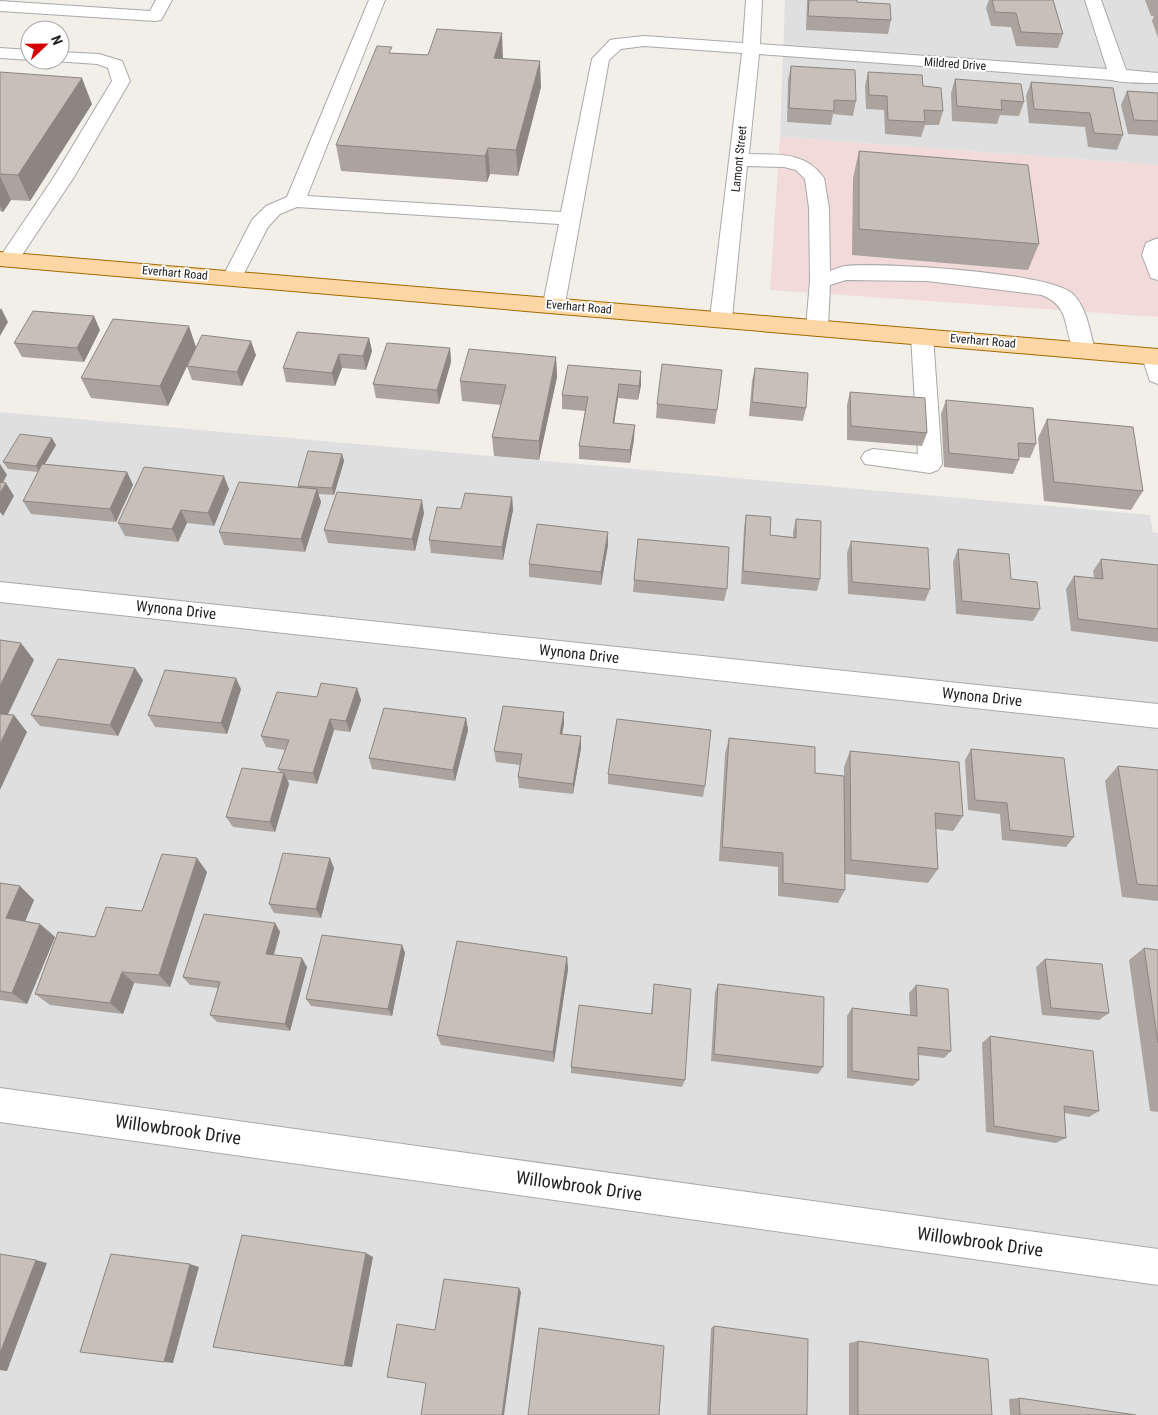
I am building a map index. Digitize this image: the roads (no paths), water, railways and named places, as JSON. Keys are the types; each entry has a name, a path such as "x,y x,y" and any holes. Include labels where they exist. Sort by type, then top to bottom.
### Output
{"main road":[{"name":"Everhart Road","path":"5,259 1084,350 1156,363"}],"street":[{"path":"0,6 154,16 164,0"},
{"path":"296,201 377,0"},
{"name":"Lamont Street","path":"721,318 751,48 754,0"},
{"path":"1093,0 1119,76"},
{"name":"Mildred Drive","path":"554,304 600,59 616,44 644,41 1158,78"},
{"path":"0,53 20,54"},
{"path":"5,259 64,176 121,81 116,65 100,59 70,57"},
{"path":"739,160 784,161 803,166 814,178 819,208 820,281 817,327"},
{"path":"232,278 259,224 273,210 296,201 570,219"},
{"path":"1158,244 1153,248 1152,256 1158,273"},
{"path":"820,281 844,273 878,272 927,274 1051,289 1063,294 1070,302 1084,350"},
{"path":"873,458 930,464 922,336"},
{"name":"Wynona Drive","path":"0,592 1158,716"},
{"name":"Willowbrook Drive","path":"0,1105 1158,1267"}]}
